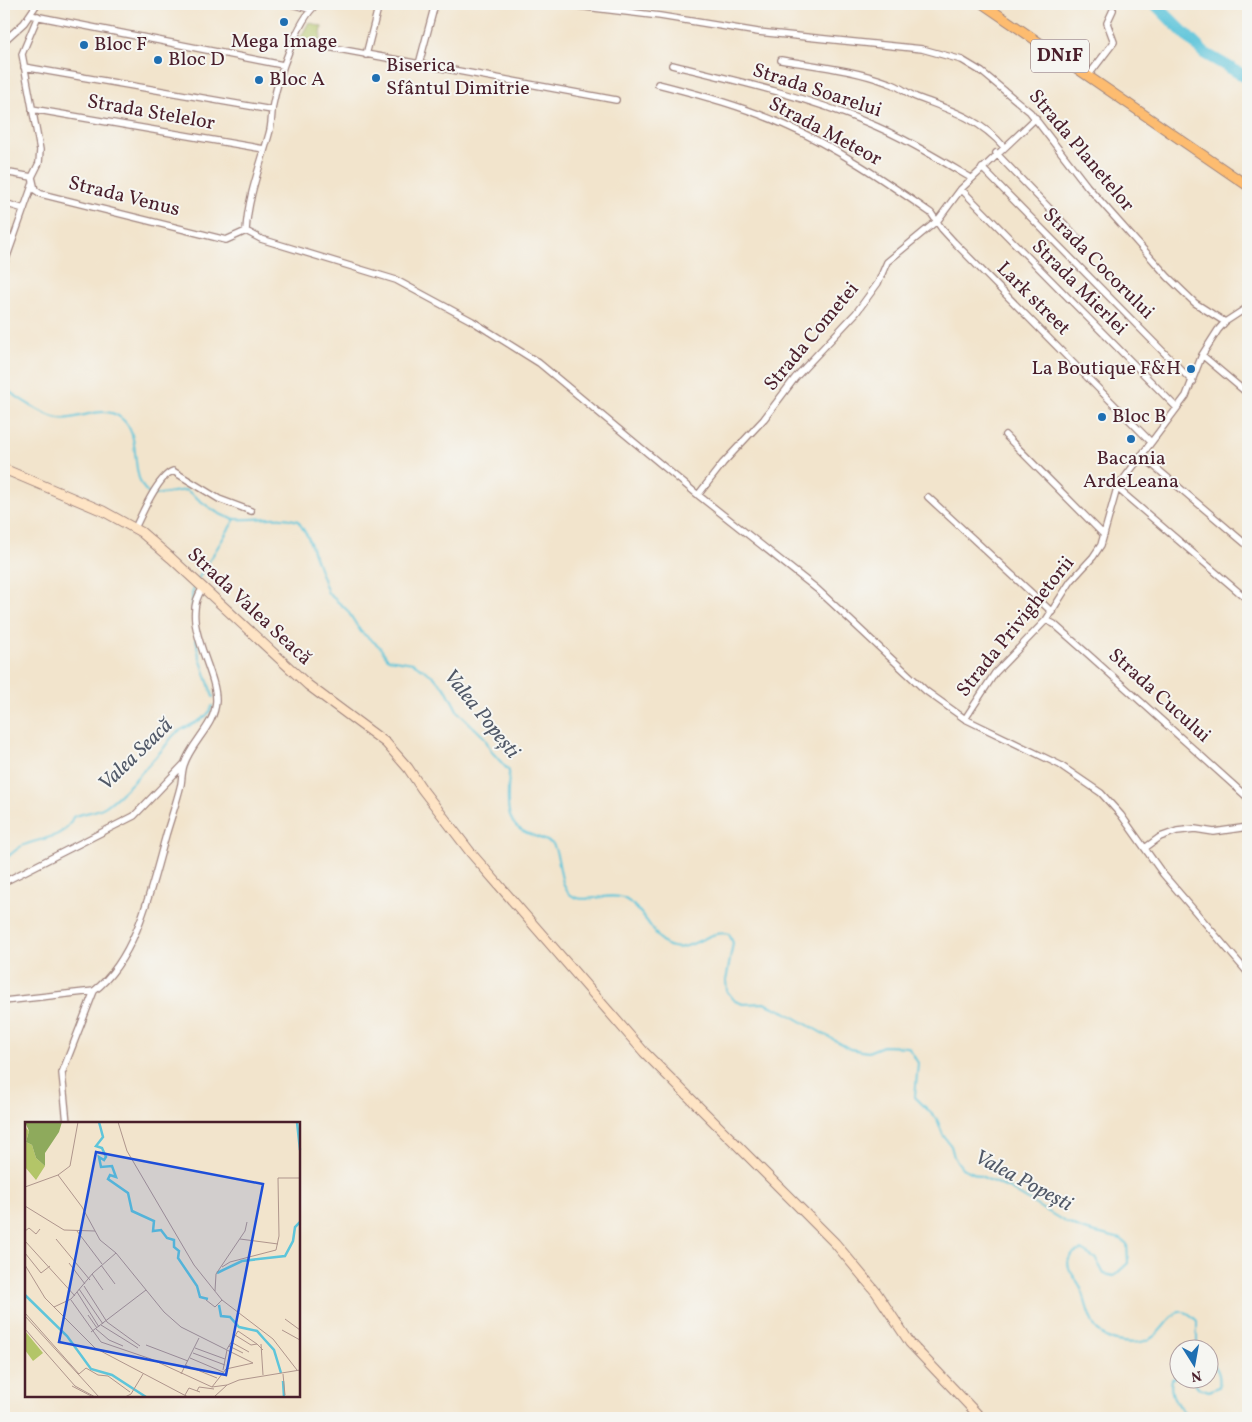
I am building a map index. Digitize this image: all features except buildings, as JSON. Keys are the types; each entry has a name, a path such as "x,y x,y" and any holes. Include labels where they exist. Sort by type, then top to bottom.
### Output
{"main road":[{"name":"DN1F","path":"983,4 1248,186"},
{"name":"Strada Valea Seacă","path":"4,469 103,511 135,528 156,543 308,685 386,743 408,768 439,812 504,892 644,1052 835,1243 871,1286 910,1343 981,1418"}],"street":[{"path":"4,41 30,15 37,4"},
{"path":"291,4 310,9"},
{"path":"317,4 310,9 301,22 284,65 272,110 270,131 252,186 246,231 261,239 396,280 472,321 539,363 698,495 817,589 926,691 965,719 1060,765 1101,793 1121,815 1163,874 1248,973"},
{"path":"366,55 379,4"},
{"path":"419,64 435,4"},
{"name":"Strada Planetelor","path":"561,4 660,16 758,32 922,49 950,55 982,72 1022,104 1036,118 1088,186 1172,282 1195,303 1225,322"},
{"path":"1088,76 1114,42 1106,23 1113,10"},
{"path":"30,15 284,65"},
{"path":"4,265 40,157 22,54 38,16"},
{"path":"295,41 616,100"},
{"path":"781,60 840,70 889,82 914,96 955,110 994,136 1004,147"},
{"name":"Strada Soarelui","path":"672,65 757,86 838,111 902,139 971,178"},
{"path":"24,68 272,110"},
{"name":"Strada Meteor","path":"658,84 691,92 786,125 886,183 931,213 938,220"},
{"name":"Strada Stelelor","path":"32,110 264,149"},
{"name":"Strada Cometei","path":"698,495 731,454 764,419 795,378 856,314 878,283 887,262 938,220 971,178 1036,118"},
{"name":"Strada Cocorului","path":"996,153 1078,238"},
{"name":"Strada Cocorului","path":"982,168 1193,382"},
{"name":"Strada Venus","path":"4,172 33,180 35,190 41,194 226,240 246,231"},
{"name":"Strada Mierlei","path":"961,189 1012,244 1177,408"},
{"path":"4,203 24,209"},
{"name":"Lark street","path":"938,220 942,229 954,242 1150,441"},
{"path":"4,236 13,239"},
{"name":"Strada Privighetorii","path":"965,719 995,673 1046,620 1071,581 1097,552 1104,535 1117,488 1150,441 1177,408 1193,382 1202,355 1225,322 1248,307"},
{"path":"1202,355 1248,394"},
{"path":"1005,435 1104,535"},
{"path":"1141,455 1248,546"},
{"path":"135,528 150,499 167,474 176,472 219,499 251,511"},
{"path":"1117,488 1248,600"},
{"path":"928,497 1052,612"},
{"path":"4,882 134,816 184,764 208,726 216,701 200,644 196,621 195,603 202,587"},
{"name":"Strada Cucului","path":"1046,620 1054,624 1089,654 1248,798"},
{"path":"4,1001 94,991 101,986 129,946 145,907 177,800 184,764"},
{"path":"1146,848 1160,837 1177,831 1195,829 1214,832 1248,827"},
{"path":"67,1122 62,1073 67,1056 81,1029 94,991"}],"green space":[{"path":"309,22 322,27 320,42 300,39"}],"waterway":[{"path":"1155,4 1204,53 1248,78"},
{"name":"Valea Seacă","path":"4,388 34,408 54,417 71,418 105,412 121,418 128,426 132,435 139,477 142,486 149,494"},
{"name":"Valea Popești","path":"154,495 186,490 216,512 229,518 283,518 298,521 308,537 328,593 347,610 361,632 379,646 388,659 413,663 433,676 447,691 458,712 484,737 492,752 509,771 508,803 511,819 521,830 553,844 564,886 572,896 586,899 609,896 623,898 635,906 663,943 672,947 688,946 712,935 729,934 733,943 726,981 727,991 735,1001 743,1004 764,1003 785,1012 850,1049 868,1052 883,1046 908,1047 918,1063 915,1097 937,1119 943,1135 951,1146 954,1157 962,1168 1010,1189 1067,1223 1084,1230 1121,1239 1127,1244 1128,1263 1114,1276 1104,1274 1096,1259 1081,1250 1072,1254 1068,1262 1068,1266 1080,1286 1091,1319 1100,1333 1116,1341 1128,1343 1142,1342 1156,1335 1171,1317 1182,1312 1189,1314 1197,1321 1197,1340"},
{"name":"Valea Seacă","path":"198,579 235,519"},
{"name":"Valea Seacă","path":"193,610 192,594 195,585"},
{"name":"Valea Seacă","path":"196,637 198,652 213,697"},
{"name":"Valea Seacă","path":"4,860 20,847 57,834 69,825 73,817 106,806 135,780 174,735 206,716 212,706"},
{"name":"Valea Popești","path":"1172,1390 1175,1400 1188,1418"},
{"name":"Valea Popești","path":"1206,1390 1212,1390"}],"place":[{"name":"Mega Image","path":"284,22"},
{"name":"Bloc F","path":"84,45"},
{"name":"Bloc D","path":"158,60"},
{"name":"Biserica Sfântul Dimitrie","path":"376,78"},
{"name":"Bloc A","path":"259,80"},
{"name":"La Boutique F&H","path":"1191,369"},
{"name":"Bloc B","path":"1102,417"},
{"name":"Bacania ArdeLeana","path":"1131,439"}]}
